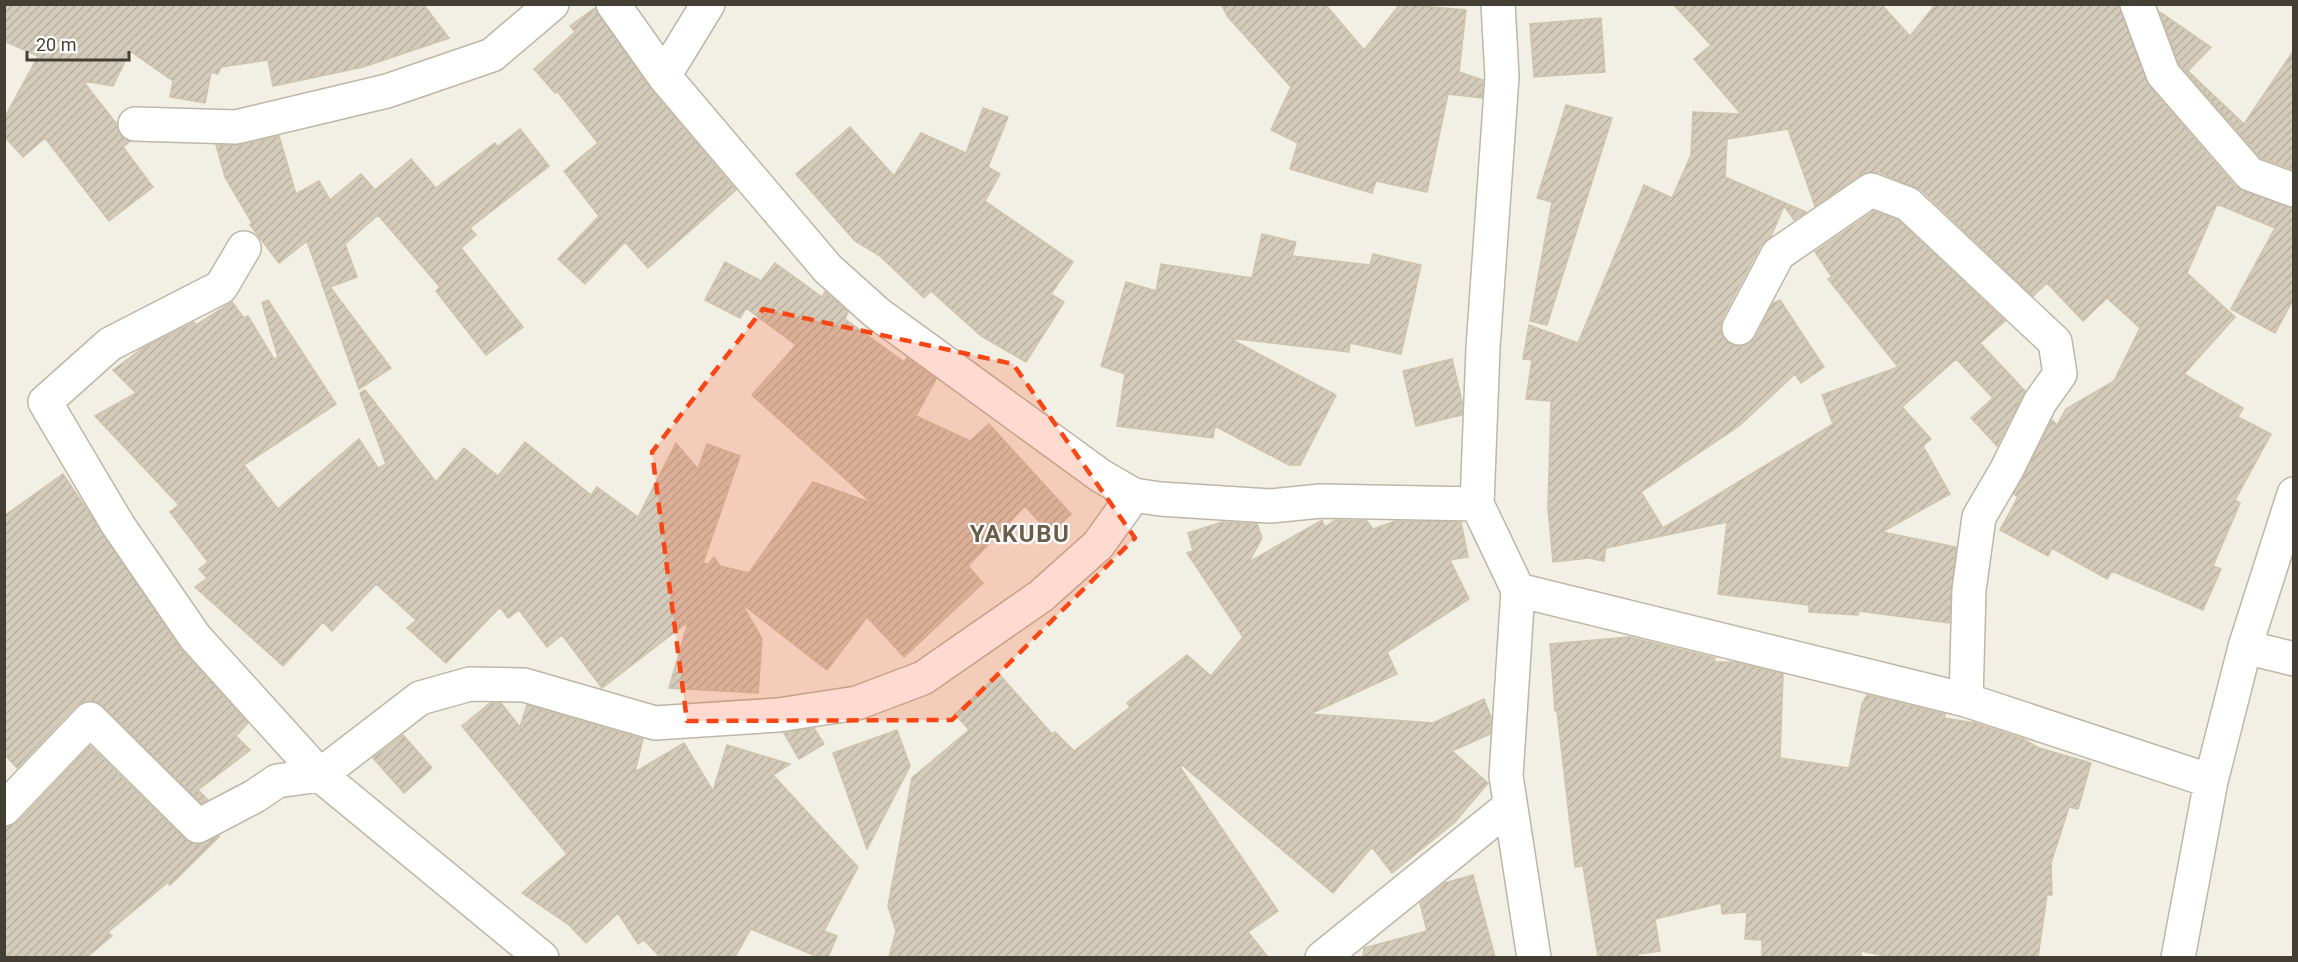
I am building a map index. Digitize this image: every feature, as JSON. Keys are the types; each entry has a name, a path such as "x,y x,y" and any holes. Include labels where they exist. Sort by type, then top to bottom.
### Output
{"street":[{"path":"135,124 236,127 387,91 492,55 552,4"},
{"path":"613,4 664,76 828,269 877,313 1101,476 1134,495 1270,506 1321,501 1477,504"},
{"path":"664,76 708,4"},
{"path":"1498,4 1502,77 1483,348 1477,504 1518,590 1506,776 1534,957"},
{"path":"2137,4 2163,74 2250,174 2294,190"},
{"path":"1739,328 1778,254 1871,190 1908,204 2055,342 2060,374 2040,402 2007,469 1979,517 1969,590 1966,700"},
{"path":"244,248 221,287 110,344 45,402 118,525 195,637 320,775 542,957"},
{"path":"2178,957 2211,781 2246,647 2294,494"},
{"path":"4,809 90,719 198,826 255,796 277,781 320,775 420,698 470,684 524,685 655,723 778,715 857,704 923,678 1041,596 1098,545 1134,495"},
{"path":"1518,590 1966,700 2211,781"},
{"path":"2246,647 2294,659"},
{"path":"1322,957 1510,806"}],"highlighted area":[{"path":"763,309 1013,364 1135,538 952,720 687,721 652,452"}],"building":[{"path":"4,4 423,4 449,38 363,67 273,86 268,60 221,67 218,74 211,72 205,103 170,97 173,81 130,51 113,86 83,81 116,123 119,133 130,141 123,147 153,187 109,221 45,138 23,157 4,136 4,119 38,56 4,41"},
{"path":"1221,4 1325,4 1364,50 1400,4 1466,10 1459,72 1483,80 1482,98 1448,94 1427,192 1376,181 1372,193 1290,169 1298,143 1271,130 1291,87 1228,17"},
{"path":"1673,4 1881,4 1910,36 1936,4 2119,4 2149,86 2236,187 2294,208 2294,298 2275,333 2231,309 2275,228 2217,204 2187,273 2235,317 2184,374 2243,408 2238,417 2271,434 2235,500 2240,503 2213,566 2221,569 2203,610 2112,571 2107,579 2052,548 2048,556 2000,530 2018,497 2014,494 2052,420 2057,425 2066,409 2114,381 2140,328 2107,298 2083,321 2047,283 2033,296 1921,190 1878,172 1860,175 1815,206 1788,129 1727,139 1725,177 1806,212 1794,220 1784,206 1771,236 1761,245 1722,319 1720,329 1724,338 1731,345 1739,347 1748,344 1756,337 1773,303 1780,300 1824,367 1801,383 1795,374 1739,426 1641,492 1663,528 1833,424 1822,395 1898,367 1828,279 1832,277 1815,252 1874,211 1898,220 2005,321 1980,343 2025,391 1997,446 1971,418 1993,398 1956,359 1902,407 1931,439 1923,446 1950,494 1882,532 1956,547 1949,623 1859,611 1858,615 1809,612 1809,605 1718,594 1727,522 1606,548 1604,561 1589,558 1553,562 1548,508 1551,401 1526,399 1532,360 1523,359 1529,325 1578,343 1644,185 1672,198 1691,155 1693,112 1741,114 1694,59 1711,45"},
{"path":"595,8 650,88 736,190 648,268 625,242 585,284 558,259 599,216 564,171 598,143 557,91 555,93 534,69 575,32 570,26"},
{"path":"2160,12 2211,47 2188,71 2244,124 2294,50 2294,170 2261,158 2179,64"},
{"path":"1601,18 1605,72 1534,77 1530,24"},
{"path":"1566,105 1612,118 1547,325 1530,321 1552,202 1537,198"},
{"path":"983,108 1008,117 988,167 1000,174 985,201 1073,262 1051,294 1064,302 1026,362 981,336 931,291 924,298 880,256 855,241 796,174 850,127 894,176 921,133 966,153"},
{"path":"520,129 549,166 470,228 476,235 461,248 523,327 486,355 436,291 440,287 378,215 345,244 357,277 330,287 391,368 359,389 307,241 279,263 250,225 252,223 225,177 216,145 240,145 279,136 296,194 319,181 330,200 361,174 375,190 411,159 436,188 495,143 497,147"},
{"path":"1262,234 1296,242 1292,256 1370,265 1373,254 1421,265 1401,354 1350,343 1349,352 1229,338 1336,395 1300,465 1289,465 1215,426 1213,438 1117,426 1125,374 1101,366 1126,282 1156,291 1161,264 1252,278"},
{"path":"725,262 761,281 775,263 822,297 825,292 848,312 845,319 904,362 907,358 936,379 916,416 970,441 989,424 1071,514 1050,534 1025,506 968,566 983,583 904,657 867,617 827,670 742,604 762,639 758,693 669,688 688,622 602,688 562,635 547,647 519,610 508,618 500,607 446,663 407,628 416,620 376,584 332,631 323,622 283,666 195,587 207,578 199,569 208,562 170,512 179,505 95,416 136,393 113,370 143,348 194,322 196,325 232,302 244,318 248,316 274,359 278,357 262,303 268,300 336,404 244,465 278,509 359,439 378,468 386,464 360,393 365,390 436,482 464,448 498,476 525,442 591,495 597,487 638,517 676,443 698,469 707,444 740,456 703,563 708,564 714,557 720,566 749,573 813,482 872,503 752,395 796,345 746,308 740,318 705,300"},
{"path":"1452,359 1462,401 1462,415 1416,426 1403,371"},
{"path":"63,474 180,648 248,723 236,736 250,750 198,790 208,800 201,803 103,706 94,701 84,701 76,706 17,768 4,754 4,516"},
{"path":"1322,520 1325,527 1335,520 1367,521 1373,529 1396,521 1461,522 1468,557 1450,560 1469,599 1387,652 1397,674 1310,714 1433,723 1484,699 1491,717 1490,734 1452,751 1488,783 1455,822 1392,873 1372,847 1333,893 1182,765 1180,767 1278,911 1248,932 1268,957 889,957 896,931 888,906 912,778 969,730 955,714 999,674 1052,734 1055,732 1074,751 1130,707 1127,703 1187,655 1211,676 1243,637 1187,553 1193,551 1188,533 1222,522 1257,524 1262,538 1249,562"},
{"path":"1629,637 1715,658 1714,662 1734,662 1783,674 1780,758 1849,768 1862,704 1867,695 1945,714 1944,718 1975,723 2023,739 2039,748 2091,763 2078,809 2069,807 2051,863 2052,895 2047,895 2038,957 1890,957 1861,951 1861,957 1762,957 1762,940 1745,939 1747,912 1722,914 1721,903 1655,919 1660,951 1638,954 1638,957 1598,957 1583,866 1575,867 1557,711 1555,711 1550,644"},
{"path":"490,703 501,703 520,727 527,705 643,739 635,772 684,743 713,791 727,745 790,764 773,775 858,867 824,931 837,936 828,957 818,957 751,929 735,957 660,957 644,940 638,944 618,913 586,943 569,925 522,893 567,854 462,726"},
{"path":"814,728 824,744 799,759 784,733"},
{"path":"897,730 910,766 867,849 833,753"},
{"path":"403,735 432,768 404,793 373,758"},
{"path":"90,746 185,839 196,845 220,836 170,885 167,883 108,932 112,936 87,957 4,957 4,827 18,822"},
{"path":"1473,875 1495,957 1363,957 1364,948 1427,931 1420,903 1445,883"}],"district":[{"name":"YAKUBU","path":"1020,534"}]}
